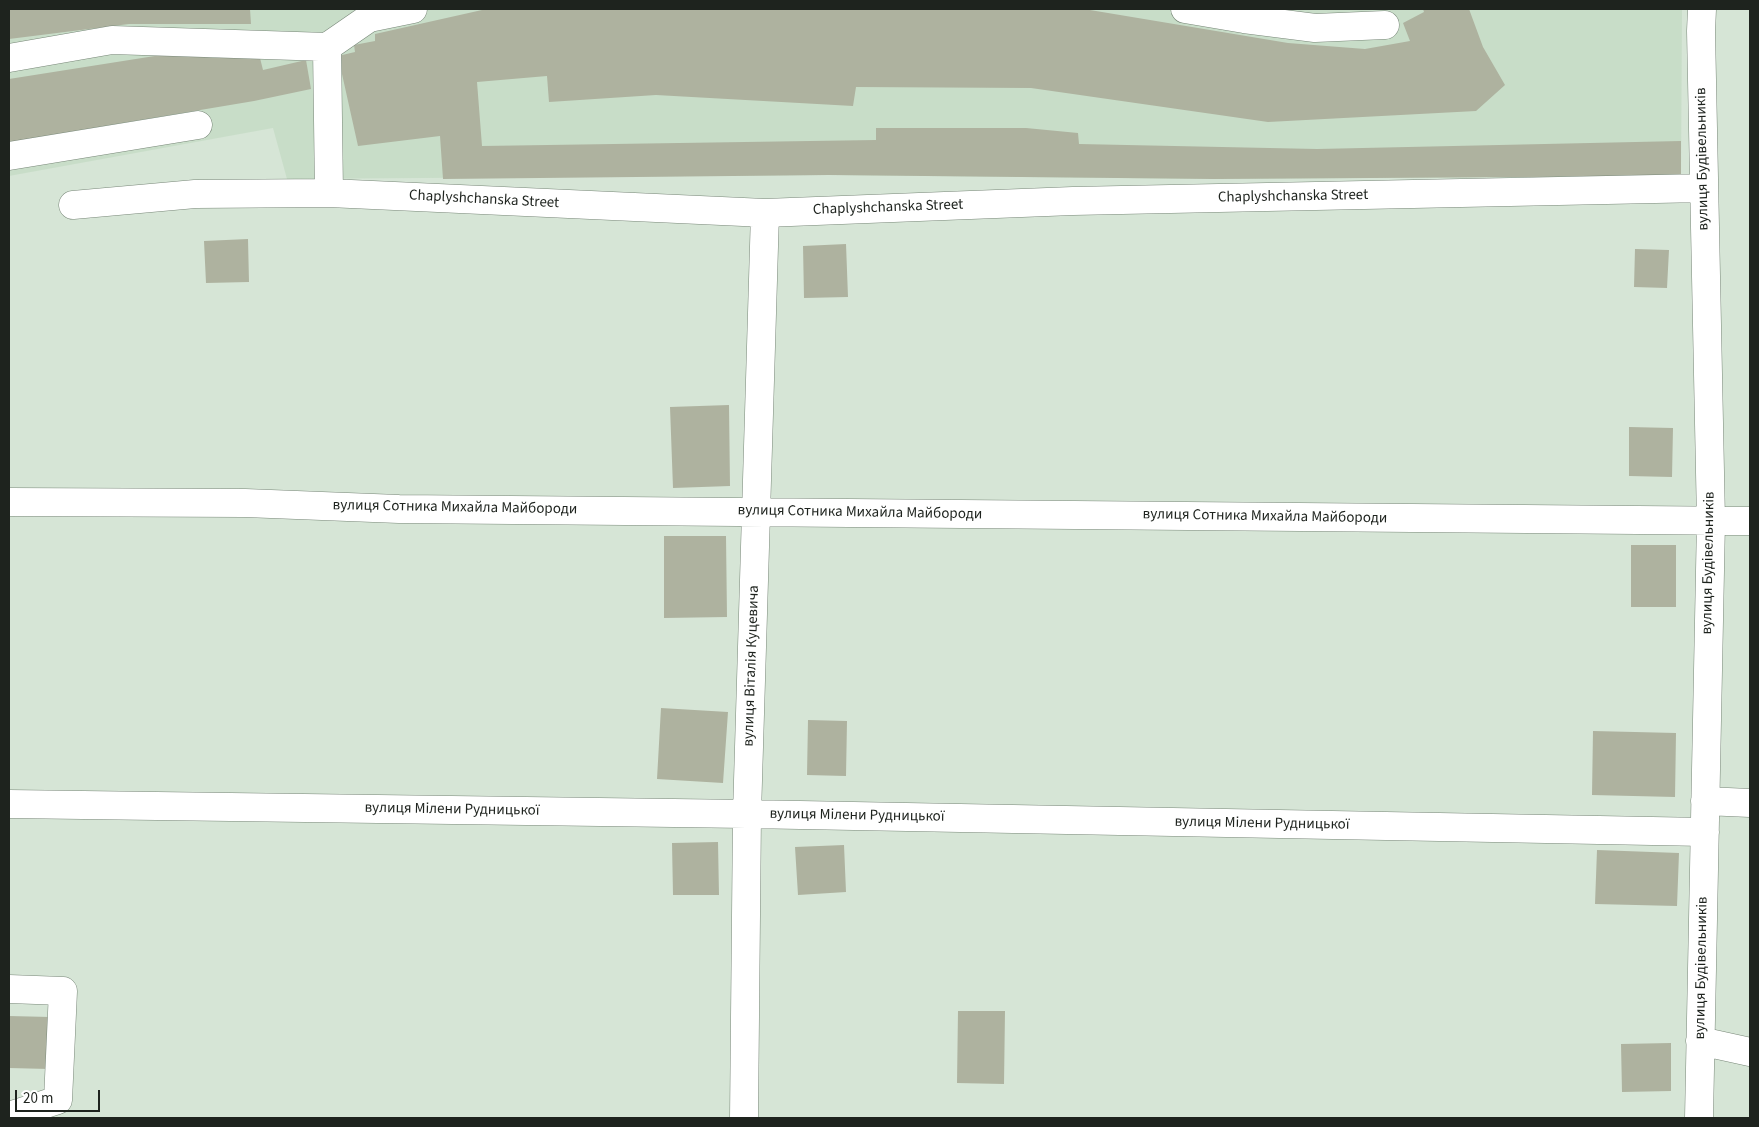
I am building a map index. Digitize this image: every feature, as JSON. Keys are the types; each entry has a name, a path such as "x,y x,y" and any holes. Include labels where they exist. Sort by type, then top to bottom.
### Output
{"street":[{"path":"9,58 112,40 327,47 369,18 413,9"},
{"path":"1185,9 1315,28 1385,25"},
{"name":"вулиця Будівельників","path":"1699,1118 1711,521 1702,9"},
{"path":"327,47 329,193"},
{"path":"9,156 198,125"},
{"name":"Chaplyshchanska Street","path":"73,205 195,194 329,193 765,213 1073,201 1704,188"},
{"name":"вулиця Віталія Куцевича","path":"744,1118 747,814 765,213"},
{"name":"вулиця Сотника Михайла Майбороди","path":"9,502 245,502 399,509 1750,521"},
{"path":"1705,801 1750,803"},
{"name":"вулиця Мілени Рудницької","path":"9,804 747,814 1705,832"},
{"path":"9,989 63,991 58,1100 15,1114 15,1118"},
{"path":"1700,1041 1750,1052"}],"shaded area":[{"path":"9,9 1682,9 1681,176 1214,179 829,175 287,179 273,128 9,176"}],"building":[{"path":"9,9 250,9 251,24 129,24 9,39"},
{"path":"1084,9 1288,43 1365,49 1410,41 1403,23 1424,12 1423,9 1469,9 1483,47 1505,85 1476,111 1268,122 1031,88 856,87 853,106 656,95 549,102 547,76 477,82 482,146 876,140 876,128 1026,128 1078,133 1079,144 1317,149 1681,141 1681,176 1214,179 829,175 443,179 440,136 358,146 338,56 355,52 354,45 375,41 375,34 482,10"},
{"path":"258,50 263,70 306,60 311,89 254,101 9,142 9,79 180,52 213,58"},
{"path":"248,239 249,282 206,283 204,241"},
{"path":"846,244 848,297 804,298 803,246"},
{"path":"1635,249 1669,250 1667,288 1634,287"},
{"path":"729,405 730,486 673,488 670,407"},
{"path":"1629,427 1673,428 1672,477 1629,476"},
{"path":"664,536 726,536 727,617 664,618"},
{"path":"1631,545 1676,545 1676,607 1631,607"},
{"path":"661,708 728,712 723,783 657,779"},
{"path":"808,720 847,721 846,776 807,775"},
{"path":"1593,731 1676,733 1675,797 1592,795"},
{"path":"718,842 719,895 673,895 672,843"},
{"path":"844,845 846,892 798,895 795,847"},
{"path":"1597,850 1679,853 1677,906 1595,904"},
{"path":"958,1011 1005,1011 1004,1084 957,1083"},
{"path":"9,1016 50,1017 49,1069 9,1068"},
{"path":"1671,1043 1671,1091 1622,1092 1621,1044"}]}
